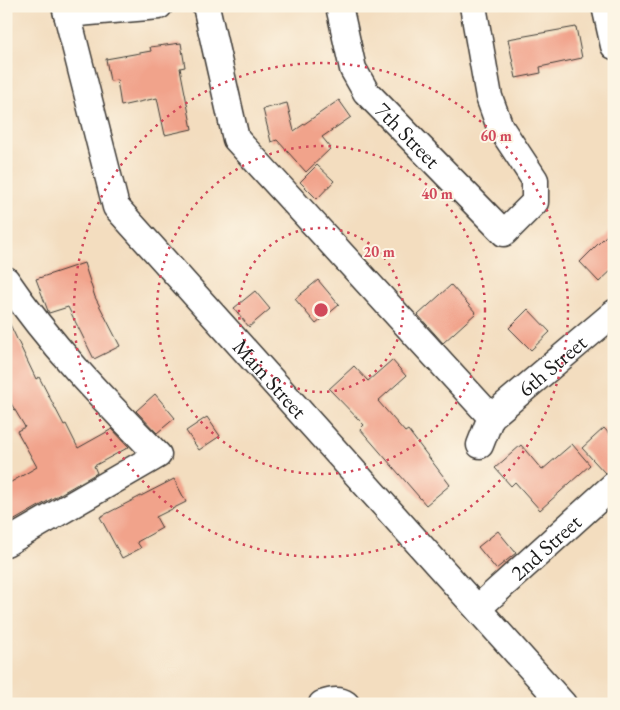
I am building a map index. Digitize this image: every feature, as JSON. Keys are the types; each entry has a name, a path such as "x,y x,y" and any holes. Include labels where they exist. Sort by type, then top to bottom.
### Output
{"street":[{"path":"66,10 159,6"},
{"path":"206,6 236,139 491,417 480,445"},
{"name":"7th Street","path":"339,6 353,69 366,92 504,233 535,202 534,180 500,127 489,97 473,6"},
{"path":"606,6 614,46"},
{"name":"Main Street","path":"66,10 116,208 564,704"},
{"path":"6,280 26,309 83,379 158,455 6,543"},
{"name":"6th Street","path":"491,417 614,313"},
{"name":"2nd Street","path":"478,608 614,485"},
{"path":"322,704 342,701 346,704"}],"building":[{"path":"576,27 582,58 540,67 541,73 516,78 508,39"},
{"path":"181,43 185,67 180,68 192,129 165,135 157,98 121,106 117,80 110,81 106,59 151,51 150,47"},
{"path":"339,100 351,117 322,137 331,148 306,172 277,140 271,142 263,109 287,103 294,131"},
{"path":"317,165 334,181 317,199 300,182"},
{"path":"614,228 614,268 599,282 580,262"},
{"path":"84,263 95,297 120,346 94,359 68,307 49,313 36,279"},
{"path":"318,280 339,305 316,324 295,299"},
{"path":"451,285 476,313 443,343 418,315"},
{"path":"255,291 270,309 249,327 234,308"},
{"path":"528,309 550,332 531,350 509,328"},
{"path":"6,316 36,379 39,377 78,448 112,429 129,447 94,466 97,473 6,525 6,485 37,467 17,431 25,427 6,395"},
{"path":"392,360 406,376 378,401 405,432 408,430 450,485 426,505 360,429 364,425 329,389 354,366 368,381"},
{"path":"155,394 175,418 157,433 136,411"},
{"path":"207,417 220,436 199,450 186,431"},
{"path":"604,428 614,439 614,470 605,473 582,448"},
{"path":"572,444 590,465 540,510 515,482 511,486 495,468 521,445 542,470"},
{"path":"174,479 186,502 156,517 162,528 137,542 141,548 122,558 100,517"},
{"path":"498,531 516,553 496,569 478,547"}]}
